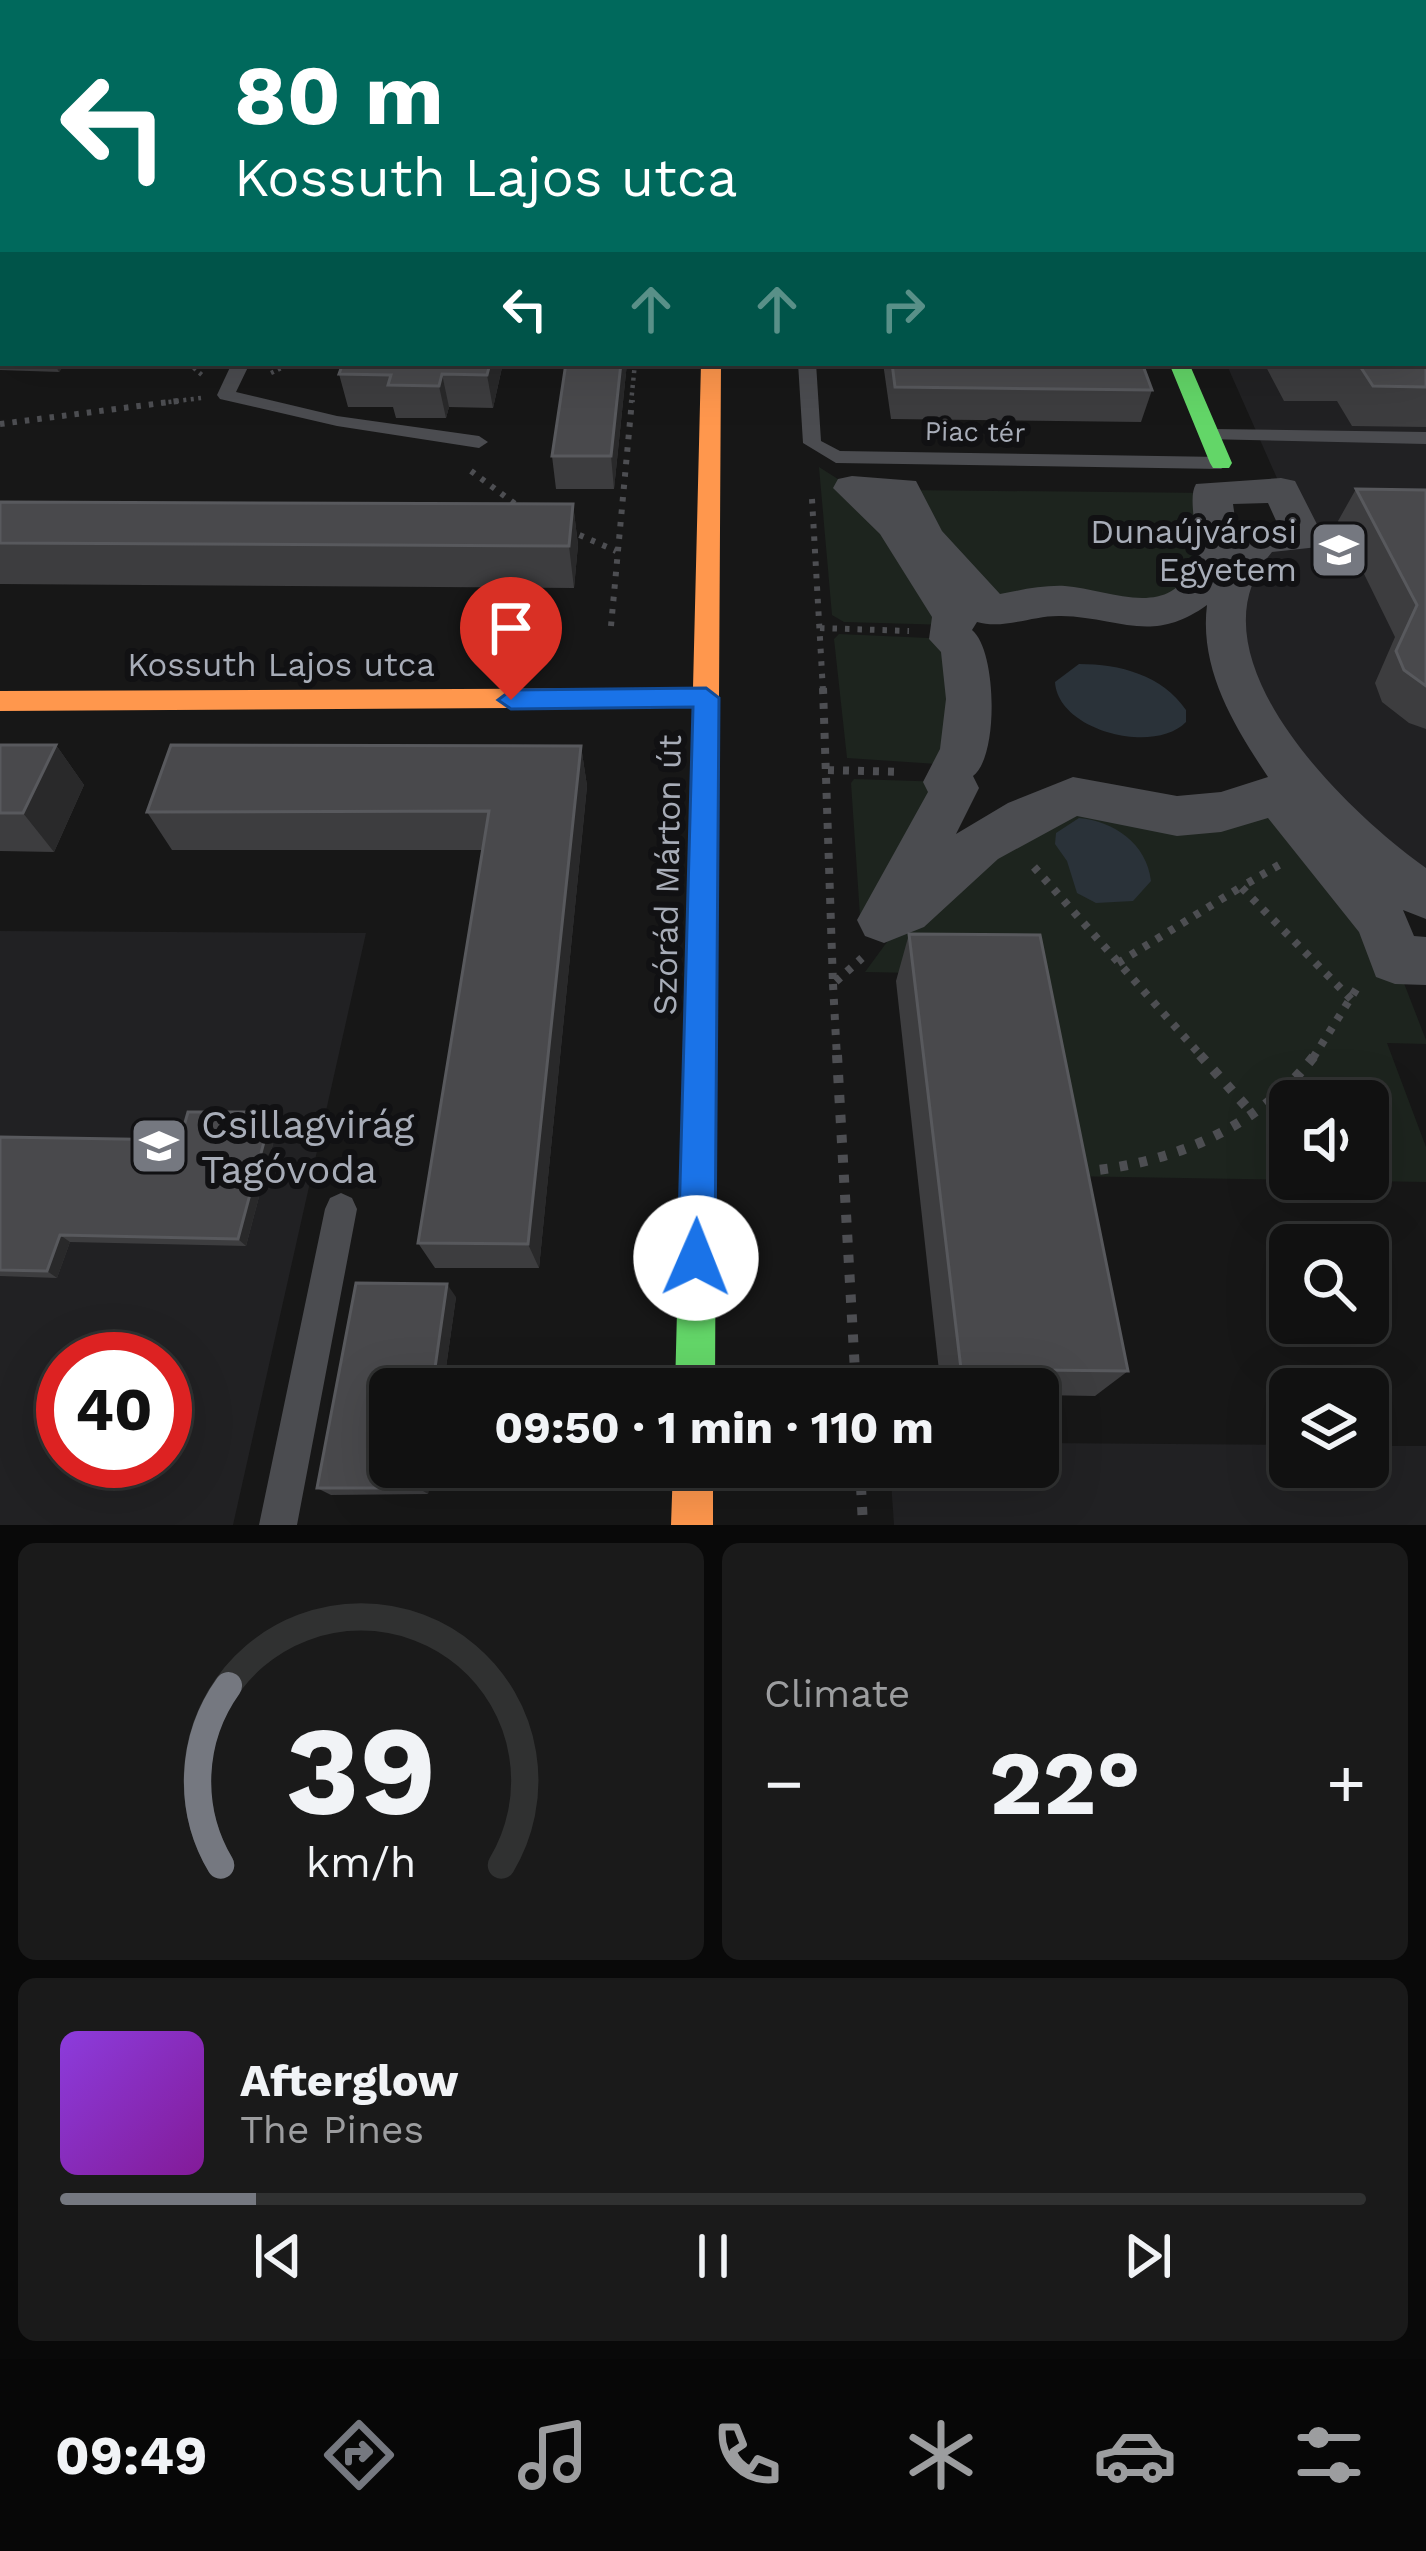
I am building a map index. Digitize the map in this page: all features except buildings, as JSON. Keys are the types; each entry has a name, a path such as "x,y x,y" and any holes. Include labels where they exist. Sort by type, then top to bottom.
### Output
{"street":[{"name":"Szórád Márton út","path":"694,1368 711,366"},
{"path":"1180,366 1221,463"},
{"path":"1426,897 1352,839 1312,797 1259,726 1245,695 1227,630 1231,581 1261,539 1304,538 1281,490 1210,493 1220,517 1220,545 1208,576 1200,589 1156,614 1062,601 992,611 929,542 909,512 902,490 852,488 894,525 956,621 949,625 951,639 962,644 969,699 963,759 952,765 947,782 955,788 884,920 906,916 956,864 1003,830 1079,794 1120,807 1202,816 1246,807 1277,794 1382,921 1395,960 1426,961"},
{"name":"Kossuth Lajos utca","path":"0,701 706,698"},
{"path":"692,1525 693,1488"}],"lane":[{"path":"240,366 226,394 295,412 479,442"},
{"name":"Piac tér","path":"807,366 812,443 836,457 1221,463"},
{"path":"1210,435 1426,438"},
{"path":"278,1525 341,1209"}],"path":[{"path":"751,0 807,0"},
{"path":"611,626 635,366"},
{"path":"0,424 226,394"},
{"path":"422,434 525,511"},
{"path":"812,496 855,1368"},
{"path":"562,527 616,551"},
{"path":"820,628 950,632"},
{"path":"1003,830 1252,1113"},
{"path":"1118,963 1318,842"},
{"path":"1241,887 1352,1000"},
{"path":"833,984 873,946 892,918"},
{"path":"1072,1172 1114,1172 1154,1162 1207,1141 1252,1113 1307,1065 1352,1000 1382,921"},
{"path":"861,1488 863,1525"}],"shaded area":[{"name":"Dunaújvárosi Egyetem","path":"1227,366 1426,366 1426,897 1245,695 1242,560 1303,537"},
{"path":"819,467 852,488 949,625 844,622 832,615"},
{"path":"902,490 1210,493 1220,517 1183,601 991,611"},
{"path":"839,634 951,639 952,765 847,758 834,639"},
{"path":"1079,664 1125,669 1152,680 1186,710 1186,722 1152,737 1110,733 1089,725 1060,699 1055,682"},
{"path":"854,779 947,782 860,916 851,783"},
{"path":"1277,794 1395,960 1426,1040 1426,1044 1387,1043 1426,1147 1426,1182 1389,1181 1389,1080 1269,1080 1269,1179 1062,1176 1024,975 865,972 906,916 1003,830 1119,807"},
{"path":"1079,818 1116,829 1143,856 1151,881 1133,901 1096,903 1077,893 1067,861 1055,844 1056,833"},
{"name":"Csillagvirág Tagóvoda","path":"0,931 366,933 233,1525 0,1525"},
{"path":"1059,1443 1269,1445 1269,1488 1389,1488 1389,1446 1426,1446 1426,1525 894,1525 891,1488 1059,1488"}],"traffic: fast":[{"path":"1180,366 1221,463"},
{"path":"695,1368 705,727"}],"traffic: slow":[{"path":"705,727 711,366"},
{"path":"0,701 706,697"},
{"path":"692,1525 693,1488"}],"place":[{"name":"Dunaújvárosi Egyetem","path":"1339,550"},
{"name":"Csillagvirág Tagóvoda","path":"159,1146"}],"route":[{"path":"511,700 706,698 696,1258"}]}
